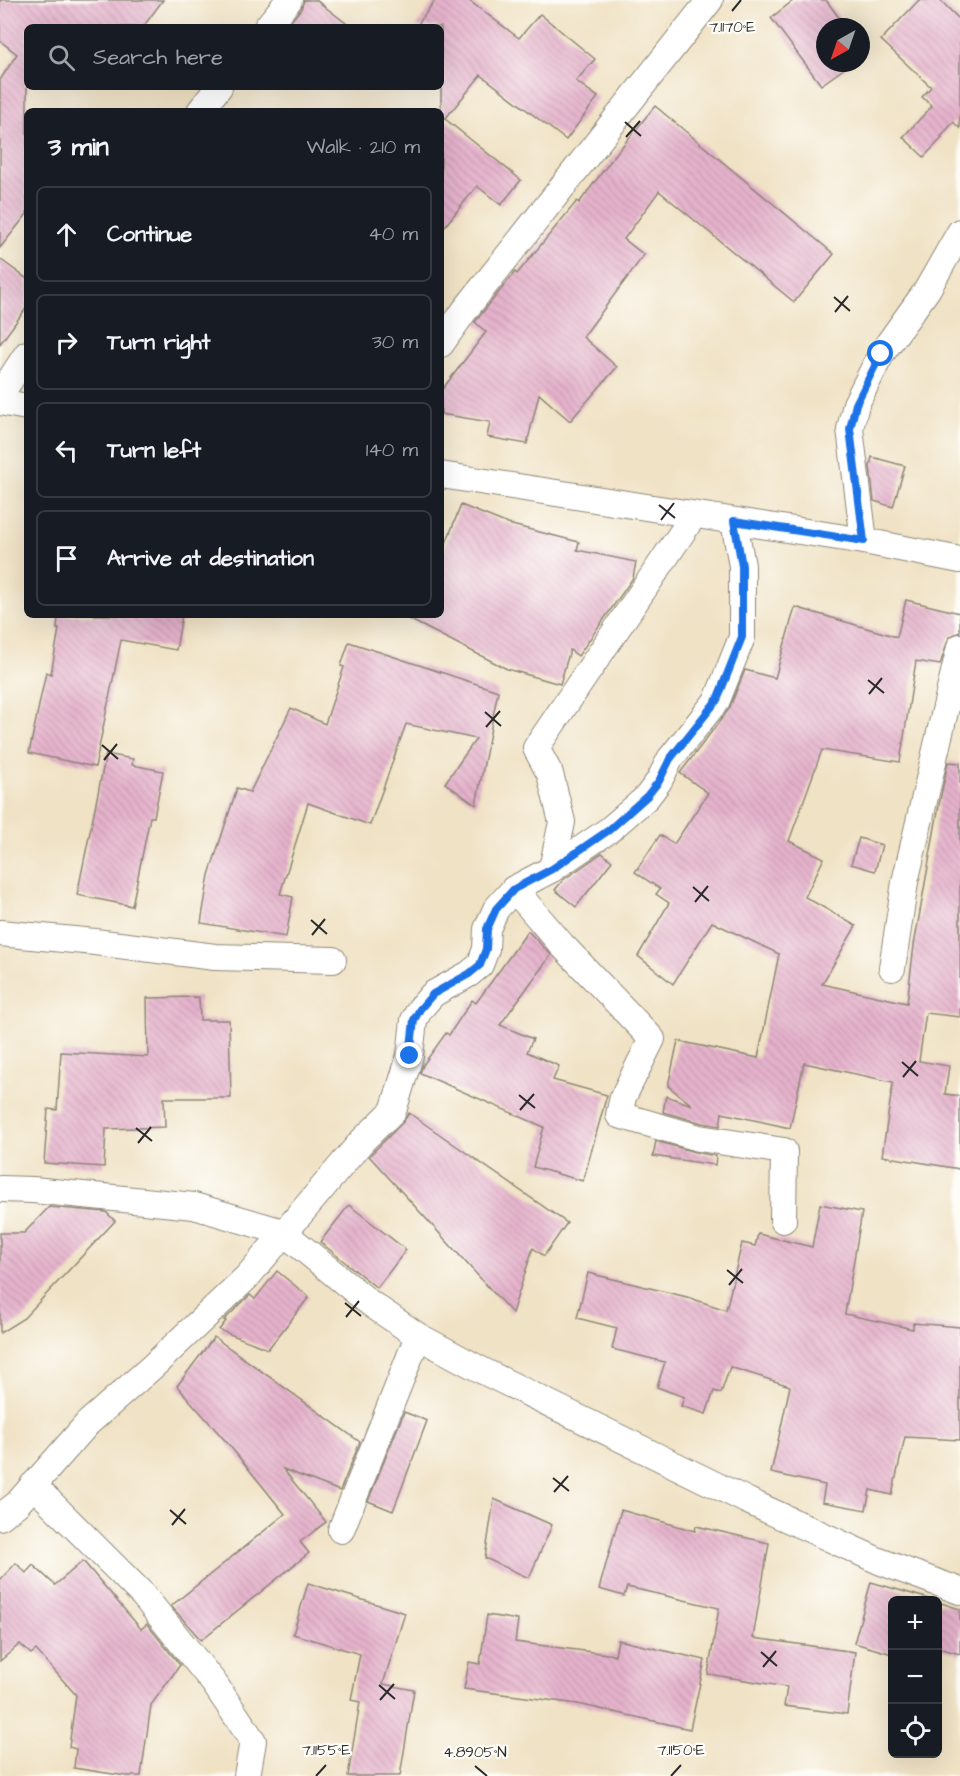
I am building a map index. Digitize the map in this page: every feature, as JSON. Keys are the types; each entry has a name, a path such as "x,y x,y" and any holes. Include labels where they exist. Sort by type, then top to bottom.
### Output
{"street":[{"path":"269,24 289,0"},
{"path":"444,340 710,0"},
{"path":"202,108 217,90"},
{"path":"864,541 850,429 856,404 881,354 927,290 960,232"},
{"path":"0,395 24,359"},
{"path":"0,402 24,406"},
{"path":"444,475 864,541 960,560"},
{"path":"552,869 562,822 550,774 536,748 694,515"},
{"path":"0,1517 17,1504 88,1423 152,1367 247,1277 362,1141 393,1111 410,1056 414,1020 433,994 469,974 480,965 486,949 487,929 496,909 514,889 552,869 609,830 647,796 659,781 670,759 717,700 742,637 742,566 734,521"},
{"path":"892,968 905,882 960,647"},
{"path":"514,889 562,945 632,1014 652,1039 623,1097 619,1115 699,1138 784,1150 783,1220"},
{"path":"0,933 215,957 333,960"},
{"path":"0,1189 33,1190 194,1206 283,1232 371,1304 418,1336 485,1372 748,1501 879,1561 960,1591"},
{"path":"341,1530 418,1336"},
{"path":"33,1485 143,1595 214,1683 253,1741 247,1776"}],"building":[{"path":"0,0 163,0 145,24 24,24 24,90 27,90 27,108 24,108 24,218 0,248 0,80 17,54 0,41"},
{"path":"304,0 316,0 347,24 288,24 301,9"},
{"path":"435,0 468,0 519,38 540,14 595,59 576,81 598,97 566,140 481,75 445,119 521,180 501,205 477,186 444,227 444,108 441,108 441,90 444,90 444,24 418,24"},
{"path":"794,0 826,0 839,18 816,18 816,72 839,72 821,85 771,18"},
{"path":"919,0 940,0 960,20 960,128 953,122 924,157 903,137 932,106 922,97 931,87 881,40"},
{"path":"655,106 834,254 794,302 659,191 624,239 644,255 583,337 617,367 570,421 539,394 527,444 487,437 490,422 444,414 444,387 486,332 475,322 577,201 579,203"},
{"path":"0,259 24,277 24,311 0,344"},
{"path":"872,457 905,466 893,507 874,501 870,466"},
{"path":"461,505 508,524 579,542 577,550 636,562 633,578 578,656 570,650 560,684 507,669 407,618 444,618 444,548"},
{"path":"906,600 960,613 960,632 949,637 940,665 916,661 900,762 822,750 789,841 824,858 805,897 856,926 822,984 907,1003 914,945 948,762 960,763 960,1017 926,1013 919,1061 949,1066 945,1094 960,1096 960,1169 882,1156 893,1082 804,1063 790,1128 722,1113 720,1126 663,1112 666,1096 692,1105 668,1086 678,1041 758,1058 779,954 712,922 673,984 638,956 669,903 656,894 660,889 635,872 660,835 674,844 708,793 680,773 729,709 745,670 775,678 795,607 897,637"},
{"path":"58,618 181,618 176,650 121,640 95,767 29,753 46,672 51,674 59,629 57,629"},
{"path":"349,642 498,691 476,805 445,783 476,739 406,724 370,825 308,803 280,894 293,897 286,937 201,923 209,875 237,788 250,792 291,708 325,724 344,667 341,666"},
{"path":"106,754 133,759 132,765 163,771 154,817 150,817 132,906 77,895"},
{"path":"859,838 882,845 875,871 851,864"},
{"path":"602,853 612,861 576,907 555,890 563,880"},
{"path":"528,931 551,955 500,1025 533,1039 527,1052 559,1066 553,1080 607,1095 583,1181 533,1167 544,1127 420,1073 423,1065 446,1033 449,1035 472,1000 476,1003"},
{"path":"199,997 200,1020 229,1020 231,1098 164,1098 165,1127 106,1129 104,1167 44,1163 48,1109 57,1110 61,1052 148,1057 147,998"},
{"path":"409,1113 567,1223 544,1256 533,1248 512,1313 369,1156"},
{"path":"656,1141 716,1156 715,1165 653,1156"},
{"path":"820,1204 862,1212 845,1314 913,1329 913,1323 960,1327 960,1440 905,1437 892,1495 870,1490 866,1510 822,1502 825,1485 771,1473 790,1386 730,1367 721,1393 714,1391 706,1414 681,1406 684,1397 657,1387 665,1362 612,1349 617,1328 577,1318 588,1273 687,1297 726,1310 742,1243 755,1246 758,1234 812,1247"},
{"path":"349,1205 406,1250 377,1288 320,1242"},
{"path":"49,1207 106,1212 115,1221 24,1318 0,1333 0,1233 24,1233"},
{"path":"277,1271 309,1297 268,1349 219,1330 226,1321 224,1320 250,1295 255,1299"},
{"path":"214,1337 360,1442 340,1491 283,1469 326,1522 300,1542 309,1553 201,1640 171,1606 285,1514 230,1446 177,1386"},
{"path":"404,1412 427,1421 393,1511 368,1501"},
{"path":"494,1499 552,1525 529,1578 485,1558"},
{"path":"621,1510 695,1531 696,1526 769,1543 753,1638 855,1652 847,1714 784,1706 787,1687 708,1674 719,1608 627,1587 624,1596 599,1589"},
{"path":"83,1561 141,1629 147,1624 180,1665 151,1705 141,1776 74,1768 76,1749 69,1747 76,1695 36,1650 31,1654 20,1644 0,1661 0,1580 16,1563 26,1573 33,1565 55,1585"},
{"path":"871,1582 919,1596 888,1596 888,1653 854,1643"},
{"path":"308,1583 405,1613 383,1684 414,1690 400,1776 348,1776 360,1702 351,1700 360,1654 293,1634"},
{"path":"942,1603 960,1609 960,1654 942,1649"},
{"path":"487,1615 518,1620 515,1642 615,1655 618,1640 705,1660 690,1729 578,1704 464,1689 469,1662 480,1664"}],"route":[{"path":"410,1056 414,1020 420,1009 433,994 469,974 480,965 486,949 487,929 496,909 514,889 552,869 609,830 647,796 659,781 670,759 717,700 742,637 742,566 734,521 864,541 850,429 856,404 881,354"}]}
